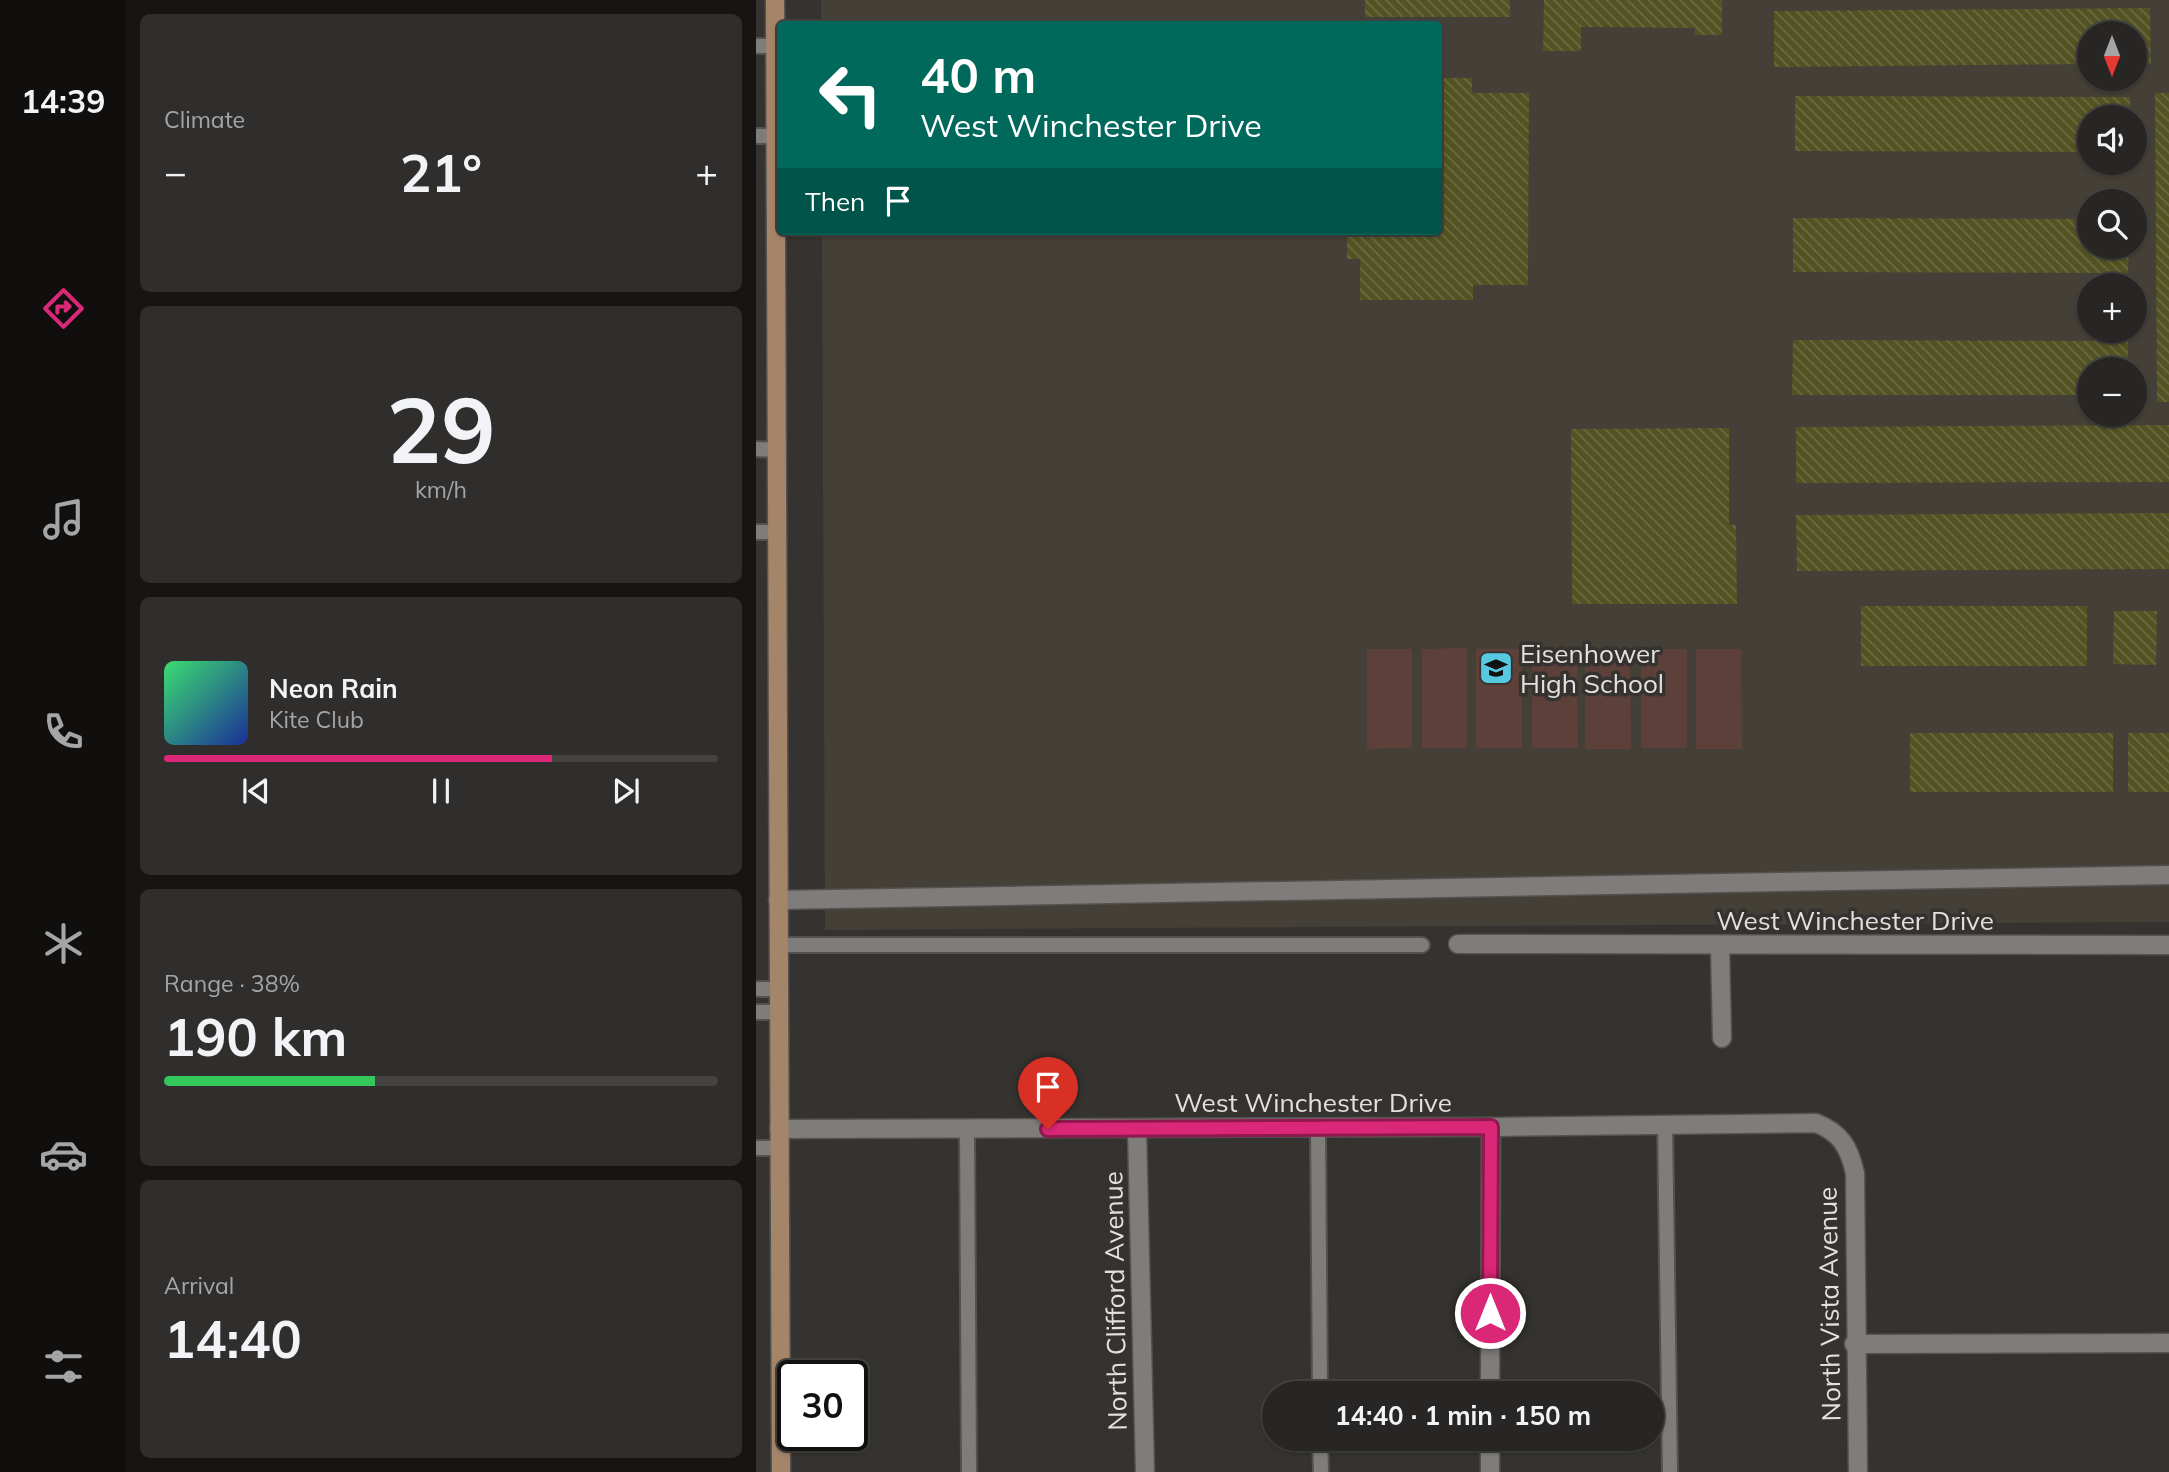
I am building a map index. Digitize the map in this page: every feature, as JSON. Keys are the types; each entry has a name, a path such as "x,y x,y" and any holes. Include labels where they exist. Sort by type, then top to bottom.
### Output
{"street":[{"path":"775,0 781,1472"},
{"path":"778,900 2169,875"},
{"name":"West Winchester Drive","path":"1458,944 2169,945"},
{"path":"1720,946 1722,1038"},
{"name":"West Winchester Drive","path":"779,1129 1491,1127 1816,1123 1830,1128 1842,1138"},
{"path":"1490,1381 1491,1127"},
{"name":"North Clifford Avenue","path":"1137,1129 1145,1472"},
{"name":"North Vista Avenue","path":"1842,1138 1850,1153 1854,1173 1854,1345 1858,1472"},
{"path":"1854,1345 2169,1343"},
{"path":"1490,1451 1490,1472"}],"lane":[{"path":"756,46 775,46"},
{"path":"756,136 775,136"},
{"path":"756,449 776,450"},
{"path":"756,532 777,532"},
{"path":"779,945 1422,945"},
{"path":"756,989 779,989"},
{"path":"756,1012 779,1012"},
{"path":"1665,1124 1670,1472"},
{"path":"967,1128 969,1472"},
{"path":"1318,1128 1320,1381"},
{"path":"756,1148 779,1148"},
{"path":"1320,1451 1321,1472"}],"shaded area":[{"name":"Eisenhower High School","path":"821,0 2169,0 2169,922 825,930 822,235 1442,235 1442,21 821,21"},
{"path":"1467,648 1467,748 1422,748 1422,649"},
{"path":"1367,649 1412,649 1412,748 1367,749"},
{"path":"1476,649 1522,649 1522,748 1476,748"},
{"path":"1532,649 1577,649 1578,748 1532,748"},
{"path":"1630,649 1631,749 1585,749 1585,650"},
{"path":"1641,649 1687,649 1687,748 1641,748"},
{"path":"1696,649 1741,649 1742,749 1696,749"}],"building":[{"path":"1365,0 1510,0 1510,17 1365,17"},
{"path":"1544,0 1722,0 1722,35 1695,35 1695,28 1581,27 1581,51 1543,51"},
{"path":"2150,8 2151,64 2147,64 2147,21 2077,21 2077,64 1774,67 1774,11"},
{"path":"1442,78 1472,78 1472,93 1529,93 1528,285 1473,285 1473,300 1360,300 1360,259 1347,259 1347,235 1442,235"},
{"path":"2155,93 2169,93 2169,402 2157,402"},
{"path":"1795,96 2130,97 2130,105 2077,105 2077,152 1795,151"},
{"path":"1793,218 2077,219 2077,259 2129,259 2128,273 1793,272"},
{"path":"1793,340 2128,343 2128,357 2077,357 2077,395 1792,395"},
{"path":"2169,425 2169,482 1796,483 1796,427"},
{"path":"1729,428 1729,525 1736,525 1737,604 1572,604 1571,429"},
{"path":"2169,513 2169,569 1797,571 1796,515"},
{"path":"1861,606 2087,606 2087,666 1861,666"},
{"path":"2114,611 2157,611 2156,665 2113,664"},
{"path":"1910,733 2113,733 2113,792 1910,792"},
{"path":"2128,733 2169,733 2169,792 2128,792"}],"place":[{"name":"Eisenhower High School","path":"1496,668"}],"route":[{"path":"1048,1129 1491,1127 1490,1313"}]}
